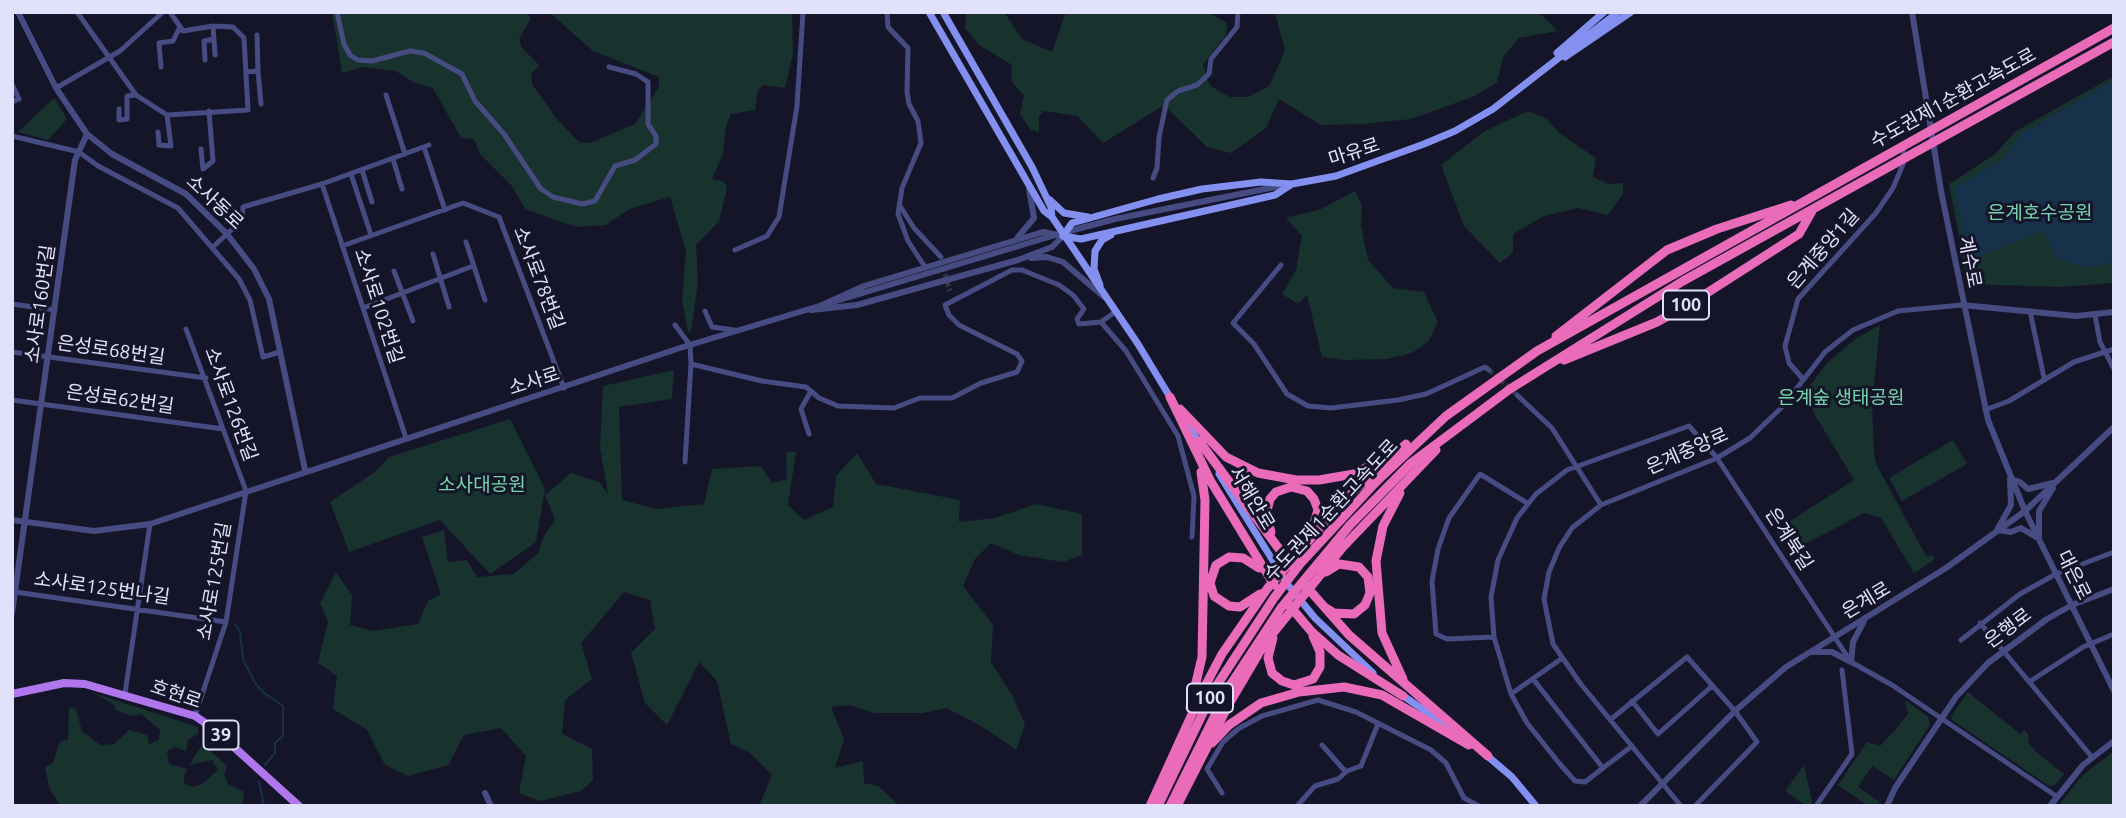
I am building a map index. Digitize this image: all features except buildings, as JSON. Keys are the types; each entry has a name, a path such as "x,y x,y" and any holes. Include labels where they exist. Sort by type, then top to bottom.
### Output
{"highway":[{"name":"수도권제1순환고속도로","path":"1537,351 2114,28"},
{"name":"수도권제1순환고속도로","path":"1311,578 1379,494 1412,463 1540,369 1683,281 2114,42"},
{"name":"수도권제1순환고속도로","path":"1158,806 1215,688 1274,598 1300,564 1376,482 1446,416 1537,351 1667,250 1717,229 1809,199"},
{"name":"수도권제1순환고속도로","path":"1540,369 1657,322 1696,300 1799,234 1812,211"},
{"path":"1170,397 1210,481 1268,576 1311,631 1365,675 1403,696"},
{"path":"1170,397 1226,457 1241,466 1296,480 1340,477 1366,469 1446,416"},
{"path":"1177,806 1239,687 1283,615 1311,578 1453,432"},
{"path":"1178,746 1198,680 1202,657 1205,500 1203,480 1188,433"},
{"path":"1199,441 1314,598 1349,635 1425,704 1488,756"},
{"path":"1150,806 1222,654 1267,589 1307,541 1376,469 1406,444"},
{"path":"1406,482 1388,513 1379,541 1377,584 1382,633 1388,651 1403,679 1425,704"},
{"path":"1282,552 1266,514 1270,499 1283,488 1298,488 1314,499 1318,510 1307,541"},
{"path":"1267,589 1249,603 1229,606 1214,596 1210,583 1216,565 1229,556 1252,562 1268,576"},
{"path":"1311,578 1333,566 1347,563 1359,567 1368,577 1370,593 1360,610 1347,615 1334,613 1314,598"},
{"name":"수도권제1순환고속도로","path":"1170,806 1229,687 1283,615"},
{"path":"1283,615 1269,646 1268,657 1272,673 1287,684 1301,684 1317,674 1320,652 1311,631"},
{"path":"1191,776 1214,740 1246,712 1280,695 1333,688 1356,689 1382,695 1488,756"}],"main road":[{"name":"서해안로","path":"929,12 1044,211 1052,217"},
{"name":"서해안로","path":"943,12 1046,195 1052,217 1063,235 1199,441 1266,552 1315,618 1356,659 1488,756 1512,777 1536,806"},
{"path":"1543,69 1565,45 1604,12"},
{"name":"마유로","path":"1292,184 1336,176 1455,131 1493,109 1618,12"},
{"path":"1543,69 1631,12"},
{"path":"1261,182 1292,184 1275,195 1081,239 1063,235 1072,223 1202,189 1261,182"},
{"path":"1046,195 1064,213 1092,217"},
{"path":"1105,298 1094,269 1098,245 1108,236 1139,226"},
{"name":"호현로","path":"12,694 64,683 85,684 125,693 195,716 214,729 299,806"}],"street":[{"name":"소사동로","path":"18,12 56,88 87,134 112,154 180,189 227,234 262,284 280,352 305,470"},
{"path":"77,12 136,95 167,115 247,110 244,38 233,27 213,26 183,32 170,12"},
{"path":"56,88 120,51 163,12"},
{"path":"337,12 344,44 350,55 358,60 372,61 410,51 424,53 462,74 475,101 504,134 541,189 553,197 583,204 595,201 614,166 635,160 656,144 656,136 648,124 648,82 636,74 609,67"},
{"path":"735,250 767,236 779,217 797,106 803,12"},
{"path":"887,12 888,27 908,48 906,79 909,104 918,121 921,144 902,188 898,215 908,241 925,267"},
{"path":"1153,178 1167,100 1178,91 1197,85 1209,74 1211,59 1237,27 1238,12"},
{"name":"계수로","path":"1912,12 1962,305 1985,410 2010,479 2025,511"},
{"path":"213,26 215,55"},
{"path":"161,67 159,43 173,41 180,27"},
{"path":"257,35 261,104"},
{"path":"205,60 204,41 214,39"},
{"path":"246,72 258,71"},
{"path":"12,85 19,99 12,102"},
{"path":"119,108 119,120 127,119 127,96 136,95"},
{"path":"386,95 405,154"},
{"path":"201,149 203,169 213,161 209,111"},
{"path":"158,132 159,145 170,146 167,115"},
{"name":"소사로160번길","path":"12,613 75,160 87,134"},
{"path":"12,136 79,152 98,166 178,208 230,265 250,300 263,357 280,352"},
{"name":"은계중앙1길","path":"1803,379 1789,363 1785,346 1798,299 1876,213 1893,188 1904,162 1903,142"},
{"path":"214,246 242,220 243,207 321,184 427,146 445,209"},
{"path":"393,159 402,189"},
{"path":"362,170 372,202"},
{"path":"351,174 371,235"},
{"path":"1016,243 1034,218 1025,174"},
{"name":"소사로102번길","path":"321,184 406,438"},
{"name":"마유로","path":"1063,235 1115,219 1292,184"},
{"name":"소사로78번길","path":"342,246 468,203 499,217 564,388"},
{"path":"900,206 914,228 941,257"},
{"path":"811,310 864,286 925,267 1016,243 1043,232 1063,235"},
{"path":"811,310 857,305 1018,260 1052,247 1063,235"},
{"path":"466,242 485,300"},
{"name":"소사로","path":"12,520 94,531 150,524 305,470 690,345 811,310 1016,243"},
{"path":"433,254 449,307"},
{"path":"1018,260 1056,259 1105,298"},
{"path":"1281,265 1233,323 1254,344 1287,394 1308,405 1331,408 1398,400 1426,394 1485,367 1489,370"},
{"path":"363,308 473,266"},
{"path":"691,364 762,381 804,387 838,406 894,408 920,398 952,398 972,387 1017,372 1022,360 1014,351 977,336 949,316 945,305 1018,270 1063,287 1073,295 1084,309 1077,319 1079,324 1101,322 1115,312"},
{"path":"394,271 413,321"},
{"path":"950,291 952,300"},
{"path":"12,304 55,310"},
{"name":"은계중앙로","path":"1681,806 1561,659 1549,631 1545,585 1553,559 1580,520 1601,505 1717,458 1760,430 1841,338 1878,317 1923,306 1962,305 2095,315 2114,312"},
{"path":"705,311 710,324 715,328 744,329"},
{"path":"2030,311 2044,378"},
{"path":"2095,315 2104,352 2114,369"},
{"path":"1101,322 1126,351 1178,436 1194,496 1192,537"},
{"path":"675,325 690,345 685,462"},
{"name":"소사로126번길","path":"186,328 246,491"},
{"path":"1985,410 2015,398 2074,362 2114,349"},
{"name":"은성로68번길","path":"12,352 206,378"},
{"path":"809,434 801,409 811,391"},
{"path":"1517,395 1552,428 1601,505"},
{"name":"은성로62번길","path":"12,400 223,429"},
{"name":"은계북길","path":"1577,465 1689,426 1717,458 1851,662"},
{"name":"은계로","path":"1640,806 1735,711 1778,673 1946,568 2025,511 2114,427"},
{"path":"1577,465 1548,483 1527,503 1507,538 1494,576 1491,597 1494,637 1511,694 1527,723 1575,781 1585,782 1632,746"},
{"path":"1494,637 1447,639 1436,634 1432,581 1438,548 1449,519 1480,474 1527,503"},
{"path":"2039,540 2021,528 2011,532 1997,530 2011,505 2010,479 2020,482 2028,489 2055,483"},
{"path":"2039,540 2039,512 2055,483"},
{"name":"소사로125번길","path":"195,716 226,622 246,491"},
{"name":"대은로","path":"2025,511 2114,691"},
{"path":"125,693 150,524"},
{"path":"1961,640 2013,599 2056,574 2114,552"},
{"name":"은행로","path":"1887,806 1895,788 1941,719 2002,651 2072,605 2114,589"},
{"name":"소사로125번나길","path":"15,592 226,622"},
{"path":"1851,662 1853,642 1864,620"},
{"path":"1980,623 2092,757"},
{"path":"2029,682 2090,644 2114,634"},
{"path":"1809,652 1831,652 1851,662 2056,796"},
{"path":"1610,720 1688,657 1735,711 1757,744 1695,806"},
{"path":"1511,694 1561,659"},
{"path":"1816,806 1852,754 1842,670"},
{"path":"1533,678 1603,768"},
{"path":"1632,701 1658,734 1712,686"},
{"path":"1222,793 1207,771 1213,754 1238,729 1262,716 1304,702 1321,700 1356,712 1436,753 1448,766 1464,798 1479,806"},
{"path":"1297,806 1315,786 1338,779 1345,771 1362,765 1378,724"},
{"path":"2050,806 2092,757 2114,741"},
{"path":"1322,745 1345,771"},
{"path":"485,793 491,806"}],"green space":[{"path":"332,12 526,12 531,18 519,39 522,48 539,65 531,74 532,84 556,118 579,142 590,143 635,124 659,87 659,77 593,51 549,12 792,12 793,54 785,88 763,85 758,90 755,110 731,114 726,126 723,154 712,179 725,182 727,188 719,221 696,245 698,282 691,331 688,332 682,300 686,251 670,197 629,209 606,225 576,227 525,209 512,186 480,154 474,139 461,138 433,88 412,82 396,71 363,67 342,73"},
{"path":"966,12 1004,12 1022,39 1052,52 1066,12 1207,12 1227,23 1226,35 1203,65 1210,86 1230,97 1248,97 1269,86 1285,51 1275,12 1538,12 1558,31 1519,38 1503,57 1497,82 1475,96 1411,119 1321,125 1279,99 1266,128 1231,153 1207,147 1164,105 1103,143 1077,116 1044,111 1039,116 1039,132 1031,130 1020,114 1024,96 1011,81 1012,65 979,45 965,28"},
{"name":"은계호수공원","path":"2114,76 2114,283 2059,287 1968,284 1949,184 1994,155 2016,131"},
{"path":"54,98 67,119 48,140 18,132"},
{"path":"1528,111 1547,119 1559,133 1596,158 1593,177 1608,184 1623,183 1623,194 1608,215 1578,208 1544,216 1513,234 1513,253 1500,263 1464,226 1441,165 1485,131"},
{"path":"1355,191 1362,206 1361,226 1368,260 1393,288 1424,292 1438,322 1428,342 1412,353 1387,359 1343,360 1322,357 1307,295 1298,304 1282,294 1296,270 1302,236 1286,218 1321,209"},
{"name":"은계숲 생태공원","path":"1880,325 1872,404 1874,454 1876,464 1926,556 1933,555 1935,559 1914,573 1881,518 1864,513 1790,552 1776,530 1854,480 1803,395 1827,363 1854,340"},
{"path":"674,370 672,399 619,407 622,500 656,509 704,504 712,469 761,466 772,483 787,479 786,452 796,452 788,505 804,520 833,507 836,476 857,453 876,484 960,500 959,522 995,518 1036,504 1082,514 1082,555 1063,562 1019,555 991,543 975,559 963,586 993,625 991,662 1013,697 1025,725 1016,750 986,729 947,708 923,713 874,713 849,705 831,707 844,739 835,768 863,761 864,783 878,786 900,806 759,806 772,775 750,753 731,744 717,681 699,662 667,725 645,703 631,653 655,629 650,600 624,592 581,643 592,679 565,700 562,734 592,749 593,780 581,791 540,801 519,793 526,756 501,728 464,735 448,765 408,776 385,765 367,730 333,709 337,676 318,663 328,621 320,603 336,572 352,595 350,625 373,631 418,624 428,601 441,594 422,537 444,530 448,562 467,560 477,577 514,574 538,553 544,536 555,520 545,495 571,473 599,482 608,494 600,448 603,386"},
{"name":"소사대공원","path":"510,419 545,489 536,542 490,574 440,520 349,552 330,502 375,472 389,457"},
{"path":"1953,440 1967,464 1902,501 1889,478"},
{"path":"1968,692 2020,734 2024,730 2028,733 2029,743 2036,752 2064,774 2055,785 2049,786 1952,720 1951,716"},
{"path":"93,693 198,727 198,734 188,740 186,751 175,747 167,751 169,764 188,769 184,775 184,784 193,787 202,784 218,770 212,760 189,765 203,744 227,766 224,774 228,784 244,792 242,806 59,804 49,787 45,767 53,763 60,741 68,740 69,707 76,709 82,731 100,745 114,744 129,730 147,735 149,744 159,740 160,730 141,714 131,716 116,710 112,703"},
{"path":"1905,700 1928,717 1930,725 1894,780 1872,766 1858,787 1881,803 1868,806 1838,785 1867,742 1880,746 1897,728 1908,714"},
{"path":"2114,751 2114,806 2059,805 2082,776"},
{"path":"1804,765 1813,806 1806,806 1785,791"}],"water":[{"name":"은계호수공원","path":"2114,80 2114,261 2090,268 2057,259 2044,231 1969,260 1954,188 2003,159 2022,133"}],"waterway":[{"path":"235,624 240,632 243,659 255,683 283,706 283,736 275,743 275,753 265,765"},
{"path":"259,781 264,806"}],"tunnel":[{"path":"943,267 950,291"},
{"path":"1489,370 1517,395"}]}
